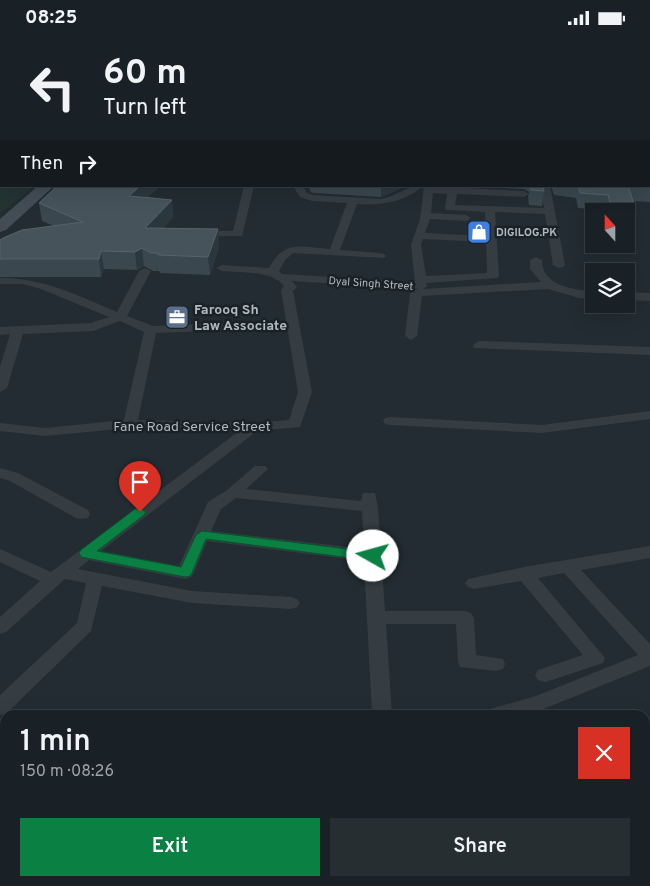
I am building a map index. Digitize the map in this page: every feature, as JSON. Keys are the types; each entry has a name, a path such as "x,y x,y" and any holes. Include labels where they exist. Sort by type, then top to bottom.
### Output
{"main road":[{"path":"0,227 46,187"}],"street":[{"path":"624,35 650,35"},
{"path":"201,234 238,234 249,187"},
{"path":"299,187 304,195 312,198 381,202 392,200 416,187"},
{"path":"545,187 559,265"},
{"path":"429,188 452,191 524,194"},
{"name":"Dyal Singh Street","path":"278,276 421,286 422,280 416,245 425,216 429,188"},
{"path":"452,191 450,208 490,214"},
{"path":"334,252 353,201"},
{"path":"425,216 550,211"},
{"path":"422,280 493,276 490,214"},
{"path":"419,236 491,239"},
{"path":"222,268 278,276 285,252 292,250 380,256"},
{"path":"536,260 536,269 549,285"},
{"path":"0,331 93,327 120,317 145,271"},
{"name":"Fane Road Service Street","path":"0,427 45,432 130,424 254,427 295,425 305,392 287,290 291,287 278,276"},
{"path":"0,281 23,281 46,285 151,330 262,325"},
{"path":"411,335 416,293 549,285 585,294"},
{"path":"635,296 650,297"},
{"path":"0,388 18,330"},
{"path":"130,424 151,330"},
{"path":"479,345 650,351"},
{"path":"390,421 542,429 650,415"},
{"path":"0,627 56,576 254,427"},
{"path":"86,553 185,573 214,506 233,493 260,469"},
{"path":"0,473 14,476 82,513"},
{"path":"233,493 370,502 382,710"},
{"path":"202,535 373,556"},
{"path":"474,583 650,552"},
{"path":"0,555 56,576 95,579 192,597 291,603"},
{"path":"514,710 541,702 650,657 568,566"},
{"path":"524,573 596,658 545,675"},
{"path":"0,707 85,626 95,579"},
{"path":"376,617 465,618 467,662 496,664"}],"shaded area":[{"path":"0,187 33,187 0,214"}],"building":[{"path":"56,187 139,187 129,196 172,200 145,228 218,229 208,257 158,255 158,253 151,253 142,248 135,252 101,251 99,259 0,259 0,240 3,238 22,230 83,222 39,203"},
{"path":"530,187 543,187 544,191 531,190"},
{"path":"578,187 628,187 634,203 610,203 608,195 580,193"}],"place":[{"name":"DIGILOG.PK","path":"479,232"},
{"name":"Farooq Sh Law Associate","path":"177,317"}],"route":[{"path":"140,512 86,553 185,573 202,535 373,556"}]}
